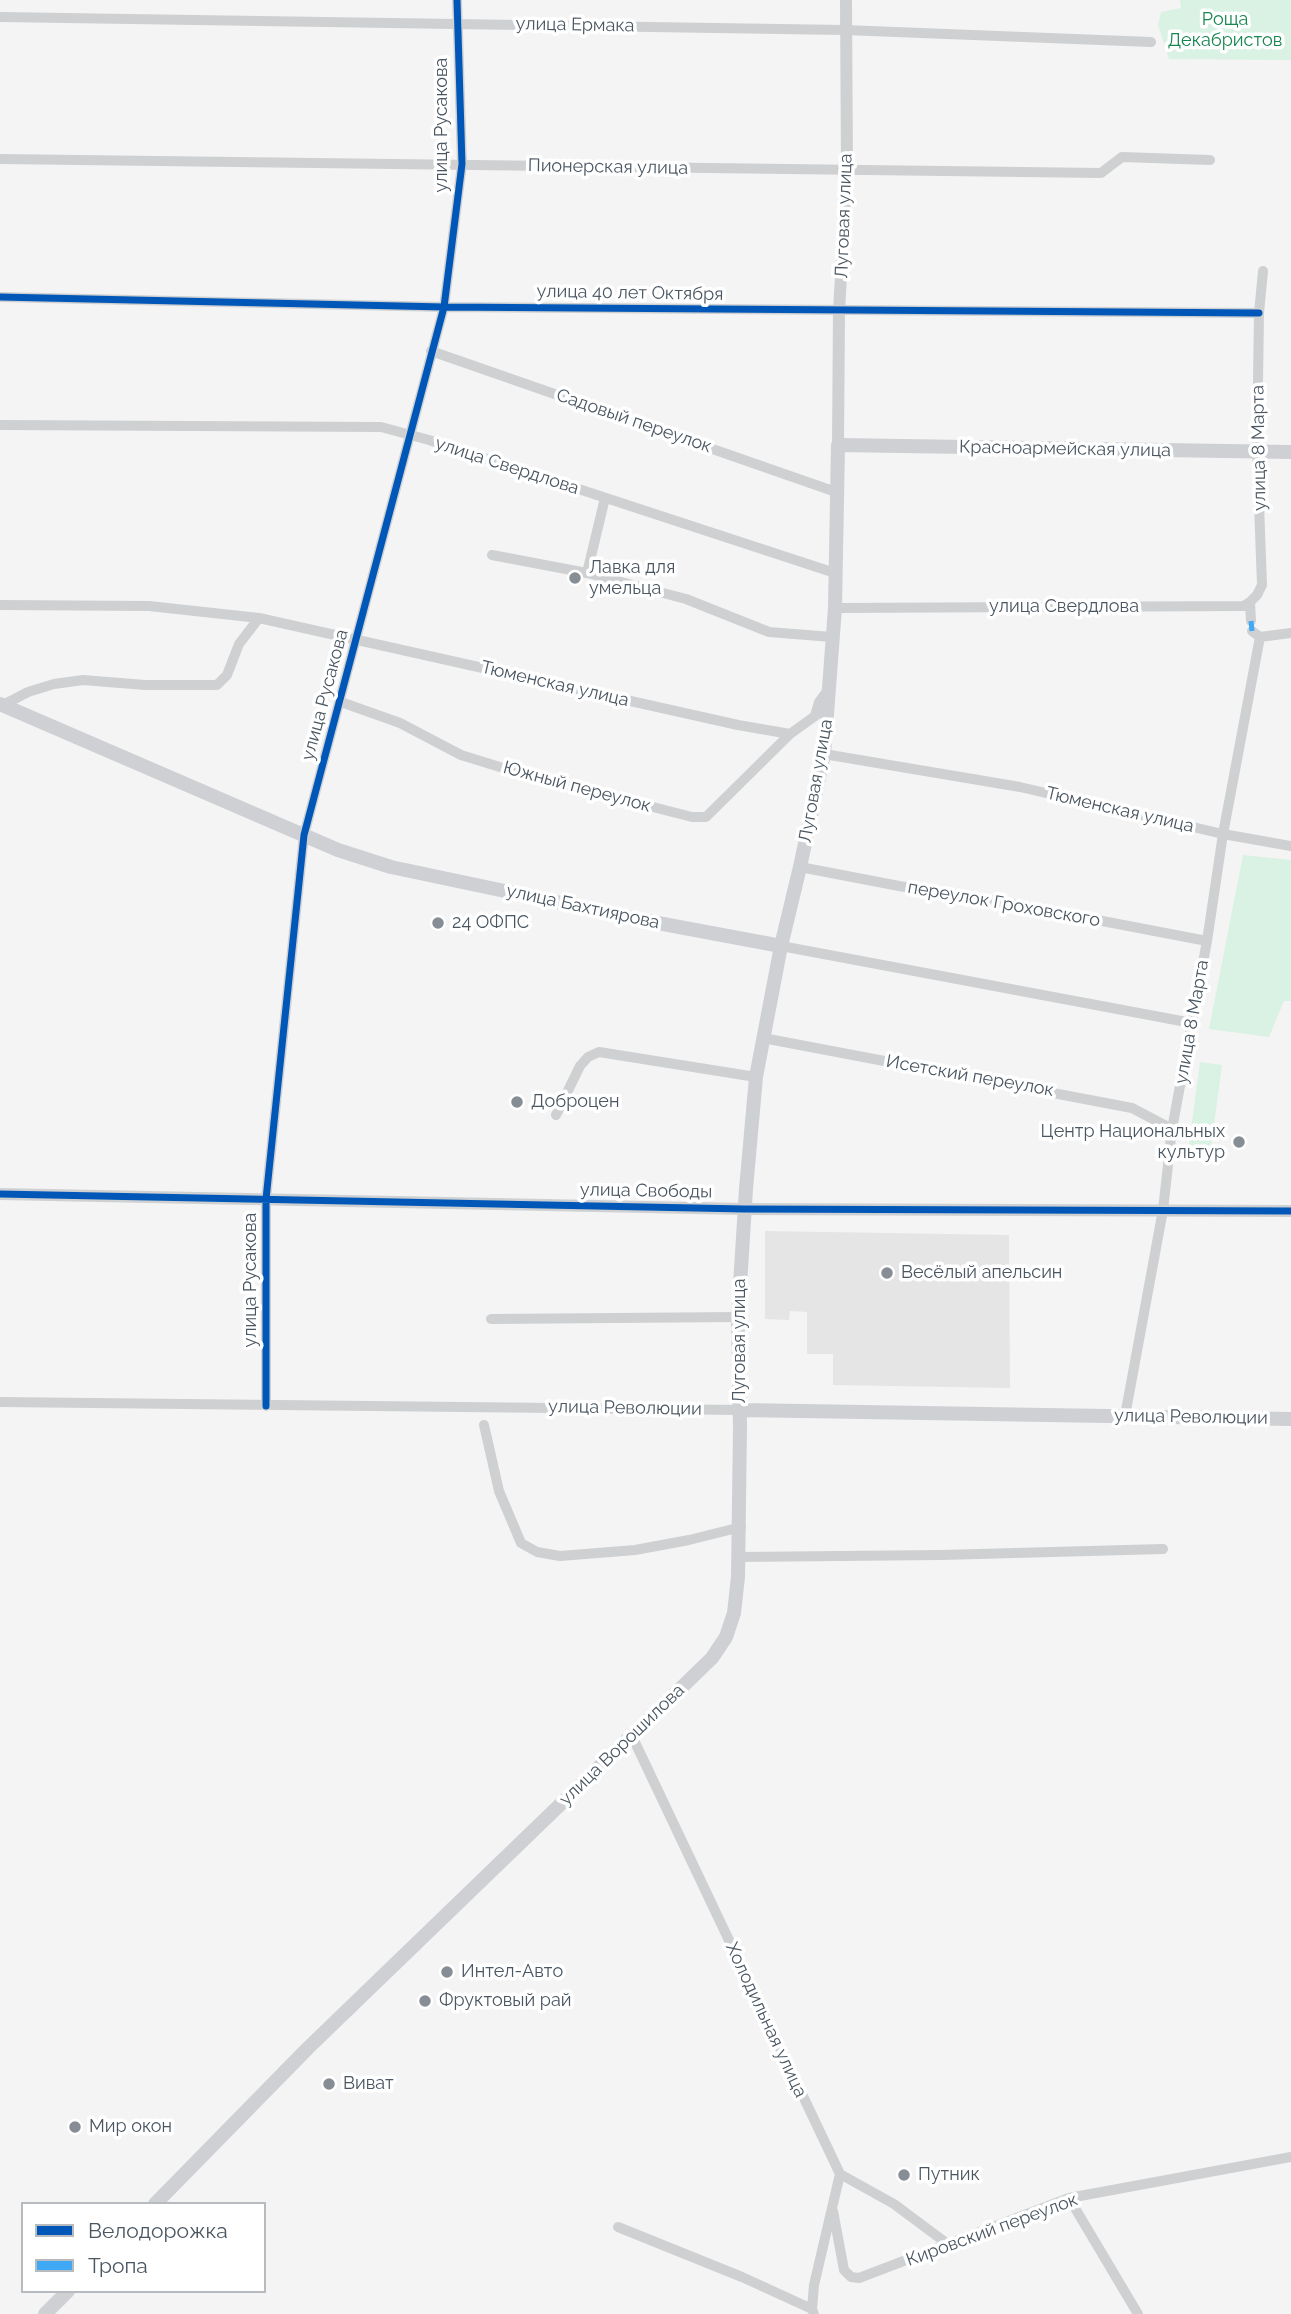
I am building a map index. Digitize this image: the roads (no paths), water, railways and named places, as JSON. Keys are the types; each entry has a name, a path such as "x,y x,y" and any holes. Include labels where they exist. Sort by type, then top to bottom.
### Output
{"main road":[{"name":"Красноармейская улица","path":"838,445 1291,452"},
{"name":"Луговая улица","path":"739,1557 741,1527 738,1317 744,1209 756,1077 781,946 824,754 835,608 838,445"},
{"name":"улица Бахтиярова","path":"1,705 338,850 391,867 781,946"},
{"name":"улица Революции","path":"740,1410 1291,1419"},
{"name":"улица Ворошилова","path":"157,2202 318,2039 712,1658 726,1637 734,1613 739,1557"},
{"path":"45,2314 66,2293"}],"street":[{"name":"улица Русакова","path":"266,1406 266,1199 304,835 444,307 462,164 457,0"},
{"name":"Луговая улица","path":"838,445 839,311 847,170 846,0"},
{"name":"улица Ермака","path":"0,17 845,30 1151,42"},
{"name":"Пионерская улица","path":"0,159 1101,173 1122,158 1210,160"},
{"name":"улица 8 Марта","path":"1125,1416 1163,1210 1172,1129 1207,941 1255,630 1250,602 1262,585 1257,452 1259,313 1263,271"},
{"name":"улица 40 лет Октября","path":"0,298 444,307 1259,313"},
{"name":"Садовый переулок","path":"431,351 836,492"},
{"name":"улица Свердлова","path":"0,425 381,427 835,573"},
{"path":"587,573 605,498"},
{"path":"492,555 587,573 686,599 769,632 832,636"},
{"name":"улица Свердлова","path":"835,608 1244,606 1250,602"},
{"name":"Тюменская улица","path":"0,605 149,606 259,618 790,734"},
{"path":"1,705 28,692 54,684 83,680 145,685 217,685 227,675 239,644 259,618"},
{"path":"1255,630 1291,633"},
{"path":"790,734 815,716 819,702 830,687"},
{"name":"Южный переулок","path":"341,702 400,723 461,755 516,772 692,817 706,817 790,734"},
{"name":"Тюменская улица","path":"824,754 1020,787 1223,834 1291,846"},
{"name":"переулок Гроховского","path":"800,867 1207,941"},
{"name":"улица Бахтиярова","path":"781,946 1192,1023"},
{"name":"Исетский переулок","path":"763,1038 1132,1108 1172,1129"},
{"path":"556,1115 580,1066 588,1057 599,1052 756,1077"},
{"name":"улица Свободы","path":"0,1194 744,1209 1291,1211"},
{"path":"491,1319 738,1317"},
{"name":"улица Революции","path":"0,1402 740,1410"},
{"path":"484,1425 499,1491 521,1543 537,1552 560,1556 635,1550 741,1527"},
{"path":"739,1557 1163,1549"},
{"name":"Холодильная улица","path":"632,1736 839,2174"},
{"name":"Кировский переулок","path":"832,2205 841,2262 851,2277 859,2278 1069,2199 1291,2157"},
{"path":"618,2227 742,2277 813,2312 814,2285 839,2174 894,2204 949,2245"},
{"path":"1069,2199 1138,2314"}],"place":[{"name":"Лавка для умельца","path":"575,578"},
{"name":"24 ОФПС","path":"438,923"},
{"name":"Доброцен","path":"517,1102"},
{"name":"Центр Национальных культур","path":"1239,1142"},
{"name":"Весёлый апельсин","path":"887,1273"},
{"name":"Интел-Авто","path":"447,1972"},
{"name":"Фруктовый рай","path":"425,2001"},
{"name":"Виват","path":"329,2084"},
{"name":"Мир окон","path":"75,2127"},
{"name":"Путник","path":"904,2175"}],"park label":[{"name":"Роща Декабристов","path":"1225,30"}]}
